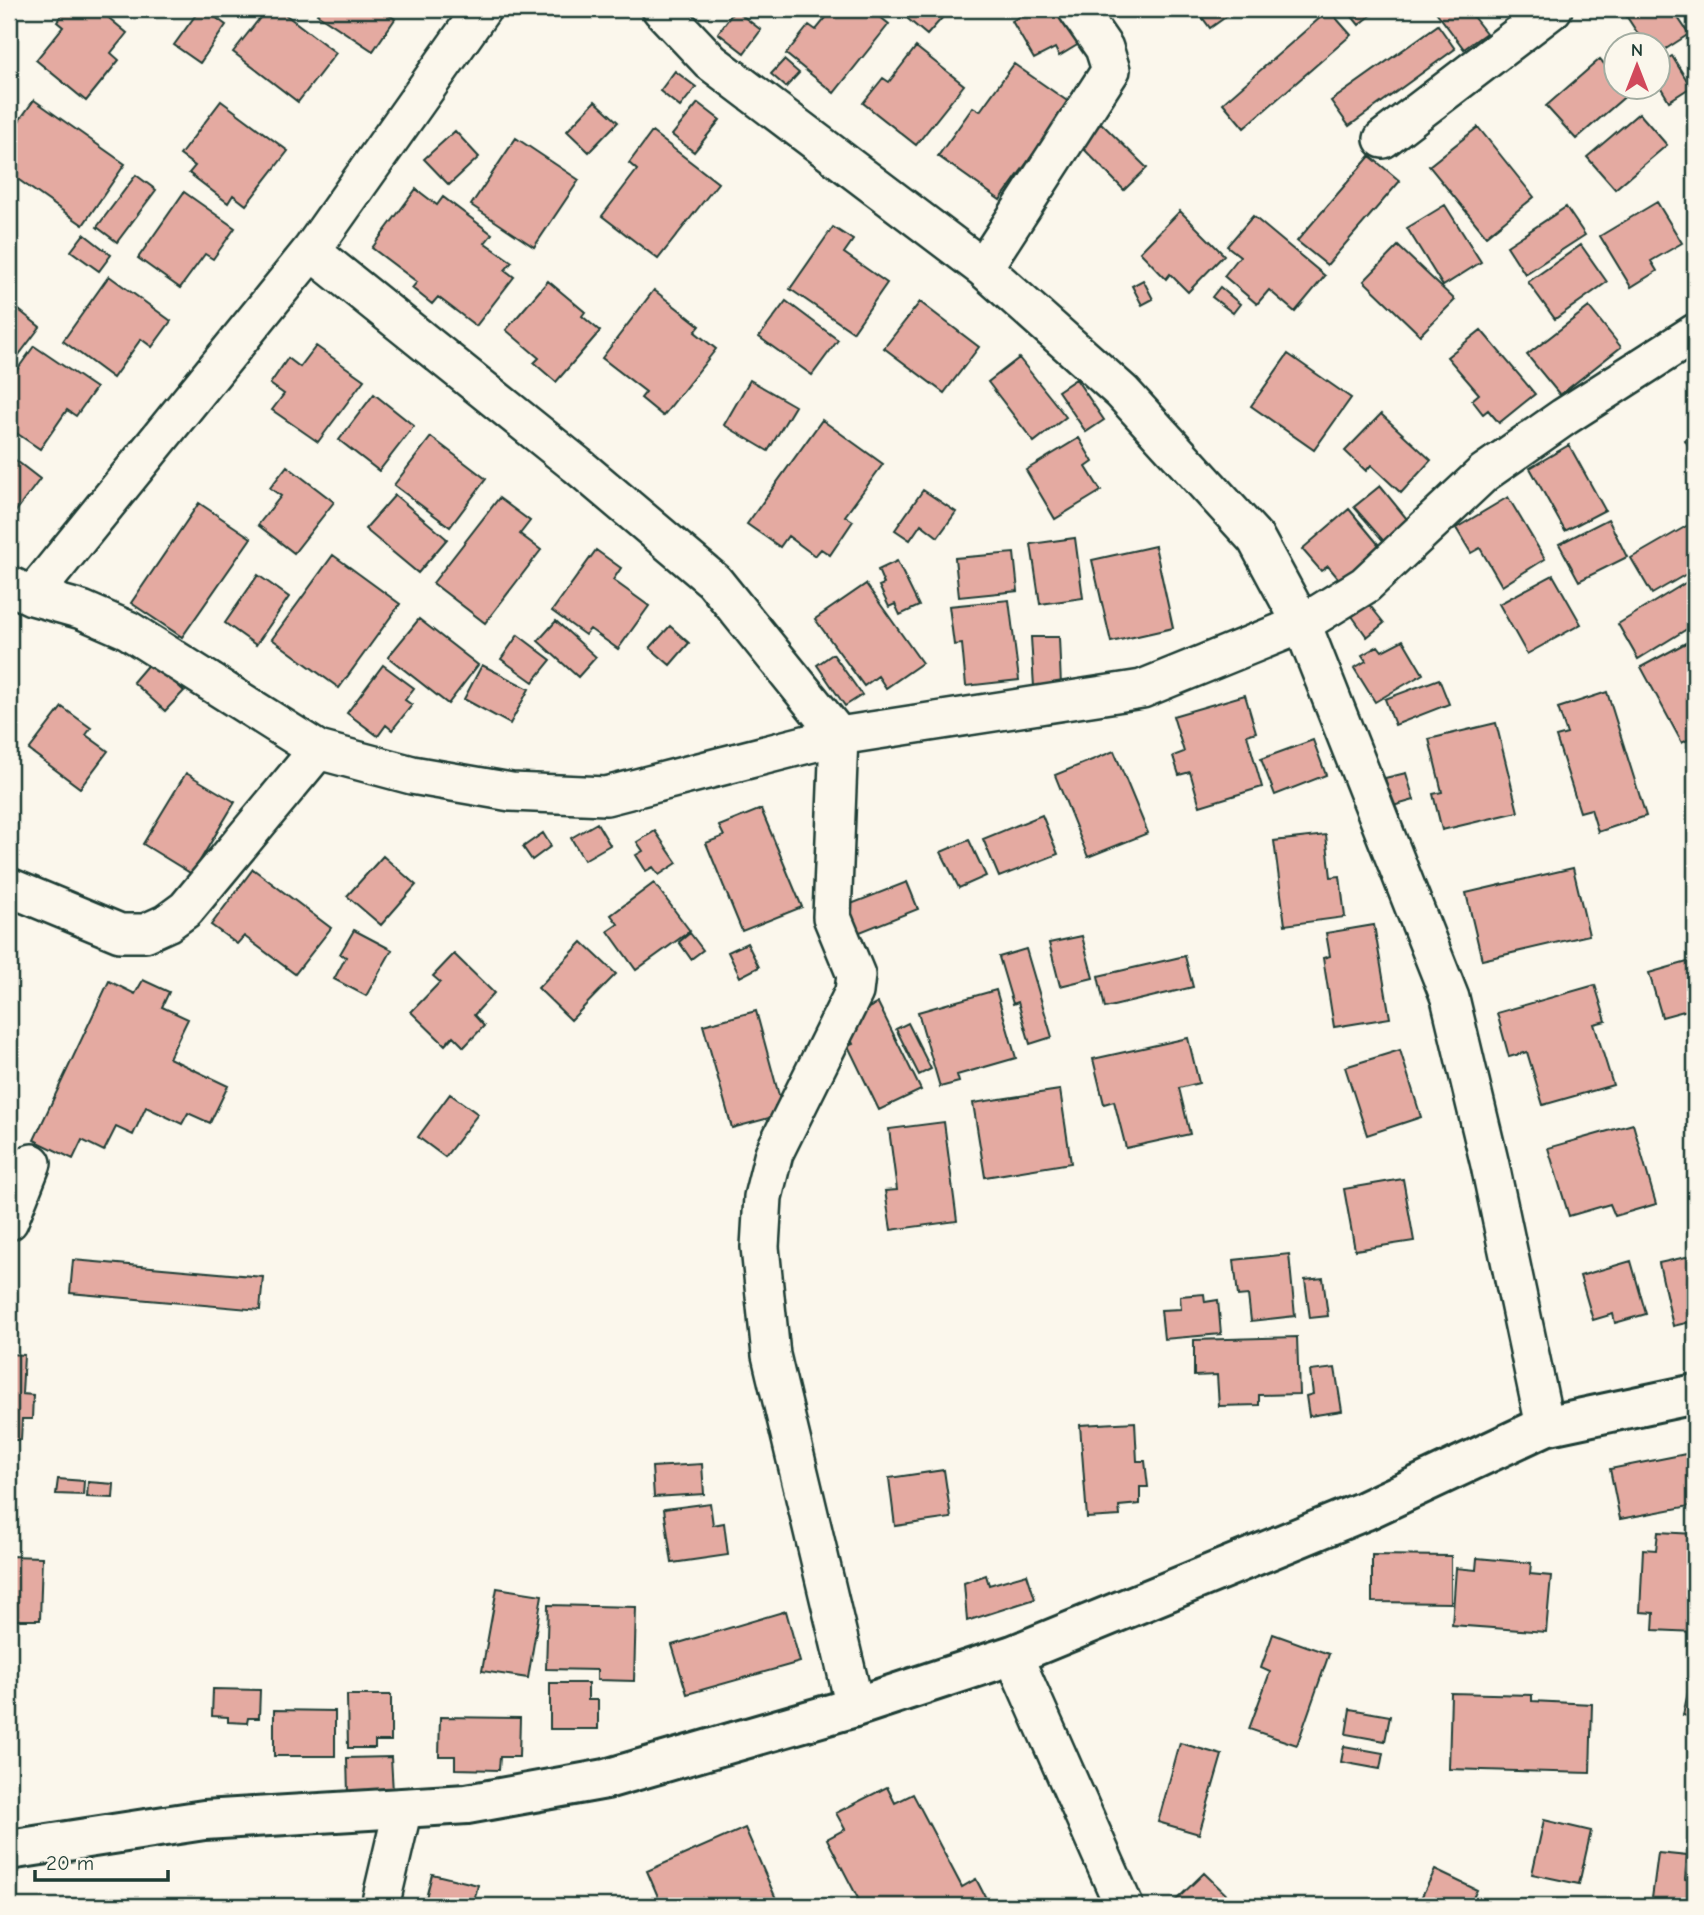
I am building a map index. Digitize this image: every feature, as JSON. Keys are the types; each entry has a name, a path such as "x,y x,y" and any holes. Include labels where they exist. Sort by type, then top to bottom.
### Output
{"street":[{"path":"482,9 311,251 20,591 82,610 128,630 318,750 412,775 499,790 606,796 839,736 1142,689 1302,624 1364,585 1484,474 1564,417 1695,333"},
{"path":"661,9 711,62 983,268 1122,392 1256,539 1302,624 1450,999 1490,1165 1545,1426"},
{"path":"983,268 1111,70 1104,48 1077,9"},
{"path":"1382,139 1553,9"},
{"path":"311,251 577,465 714,581 839,736 832,917 856,975 854,992 774,1153 763,1197 760,1247 771,1355 855,1707"},
{"path":"9,887 120,933 145,933 167,923 186,909 318,750"},
{"path":"9,1222 32,1163"},
{"path":"9,1850 204,1820 467,1804 606,1779 855,1707 1013,1655 1364,1511 1545,1426 1695,1394"},
{"path":"1013,1655 1124,1906"},
{"path":"380,1906 403,1808"}],"building":[{"path":"67,9 98,9 127,33 111,53 119,60 86,101 36,60 63,27 57,22"},
{"path":"200,9 226,25 200,63 174,45"},
{"path":"267,9 278,9 336,53 298,102 233,52"},
{"path":"321,9 385,9 383,11 395,19 373,51 317,14"},
{"path":"833,9 870,9 889,24 834,93 786,54 809,25 816,30"},
{"path":"907,9 950,9 927,35 902,14"},
{"path":"1033,9 1065,9 1084,41 1059,56 1055,48 1034,59 1012,21"},
{"path":"1196,9 1237,9 1210,28"},
{"path":"1346,9 1379,9 1359,25"},
{"path":"1434,9 1467,9 1486,33 1464,49"},
{"path":"1672,9 1689,34 1672,45 1672,32 1637,32 1623,11"},
{"path":"735,10 761,30 744,53 718,33"},
{"path":"1329,10 1351,35 1244,128 1223,103"},
{"path":"1438,25 1455,49 1349,126 1331,101"},
{"path":"916,47 964,85 916,145 863,103 883,78 889,82"},
{"path":"1672,56 1691,87 1672,99"},
{"path":"1600,59 1602,102 1619,102 1576,139 1546,106"},
{"path":"784,60 799,73 786,87 771,74"},
{"path":"1014,64 1070,103 1000,200 938,156 973,107 980,111"},
{"path":"675,71 696,87 680,107 660,91"},
{"path":"34,100 125,164 83,225 9,173 9,120 16,125"},
{"path":"221,101 288,151 246,205 233,195 228,203 189,173 195,166 180,155"},
{"path":"595,101 618,122 589,152 567,131"},
{"path":"698,103 720,120 694,152 672,135"},
{"path":"1639,113 1667,145 1615,189 1587,157"},
{"path":"1099,121 1147,168 1124,190 1077,142"},
{"path":"1478,127 1534,197 1486,236 1429,166"},
{"path":"455,131 479,157 449,185 424,159"},
{"path":"652,132 718,183 658,259 602,216 637,170 629,163"},
{"path":"516,138 579,180 534,247 471,205"},
{"path":"1370,156 1400,181 1327,265 1297,241"},
{"path":"136,175 156,190 117,242 97,227"},
{"path":"416,189 437,205 443,197 492,234 485,243 512,262 505,270 514,277 476,326 438,297 432,304 412,288 417,282 372,248"},
{"path":"184,192 235,228 213,259 205,254 180,288 138,258"},
{"path":"1657,202 1682,243 1651,261 1657,271 1631,287 1600,236"},
{"path":"1445,205 1481,262 1443,286 1407,228"},
{"path":"1566,207 1585,235 1525,274 1507,246"},
{"path":"1180,211 1224,255 1188,292 1170,274 1166,279 1140,252"},
{"path":"1253,216 1325,276 1295,312 1269,290 1257,304 1224,276 1240,256 1227,246"},
{"path":"833,227 853,240 844,253 887,283 853,332 790,289"},
{"path":"84,234 111,255 99,271 71,251"},
{"path":"1581,245 1607,282 1555,319 1528,282"},
{"path":"1398,246 1455,300 1420,335 1364,281"},
{"path":"109,276 171,321 152,347 141,339 113,378 63,341"},
{"path":"1143,280 1153,299 1142,305 1132,286"},
{"path":"548,281 585,312 582,316 600,331 556,382 534,363 539,358 506,330"},
{"path":"1220,287 1240,304 1233,313 1212,297"},
{"path":"654,290 700,326 695,332 716,349 663,416 641,398 646,392 602,358"},
{"path":"786,301 838,340 812,375 759,337"},
{"path":"9,302 40,327 9,368"},
{"path":"920,302 979,347 944,393 884,348"},
{"path":"1589,307 1621,347 1560,395 1527,355"},
{"path":"1481,330 1535,394 1499,423 1488,410 1483,414 1472,400 1479,394 1447,357"},
{"path":"34,346 96,388 76,416 67,410 40,449 9,428 9,412 16,401 9,396 9,381"},
{"path":"316,346 364,380 318,442 272,410 284,394 270,384 288,358 300,367"},
{"path":"1288,354 1351,398 1314,450 1251,406"},
{"path":"1019,358 1066,417 1034,442 988,382"},
{"path":"1076,379 1104,420 1086,432 1058,391"},
{"path":"750,380 795,406 768,451 724,425"},
{"path":"374,394 414,426 379,471 339,440"},
{"path":"1381,414 1431,460 1401,493 1371,465 1366,471 1345,451"},
{"path":"822,420 883,464 845,516 853,521 830,555 821,549 815,556 788,536 780,547 747,524"},
{"path":"1695,433 1695,457 1685,440"},
{"path":"431,437 486,479 450,527 394,485"},
{"path":"1079,438 1093,462 1086,467 1101,491 1055,519 1026,470"},
{"path":"1569,445 1605,510 1565,531 1530,468"},
{"path":"9,455 40,479 13,515 9,512"},
{"path":"287,466 334,502 294,553 258,525 281,496 270,488"},
{"path":"1380,486 1411,524 1387,545 1354,507"},
{"path":"923,490 956,512 938,537 921,524 910,540 895,530"},
{"path":"395,495 447,539 418,573 365,529"},
{"path":"1508,497 1545,559 1502,586 1480,548 1471,553 1456,528"},
{"path":"499,498 530,521 520,534 541,550 485,623 433,583"},
{"path":"199,503 251,538 182,637 131,603"},
{"path":"1349,509 1383,550 1343,584 1328,566 1321,571 1302,549"},
{"path":"1608,519 1627,557 1579,581 1559,544"},
{"path":"1690,524 1695,533 1695,569 1652,594 1631,558"},
{"path":"1075,538 1083,598 1040,604 1031,544"},
{"path":"1155,546 1173,628 1111,642 1092,560"},
{"path":"596,550 621,568 613,580 649,606 618,649 590,629 585,635 552,611"},
{"path":"1014,553 1018,591 959,597 955,558"},
{"path":"333,555 400,604 339,688 272,639"},
{"path":"897,561 919,606 900,615 895,604 889,607 879,586 884,584 878,570"},
{"path":"258,575 289,597 256,645 225,623"},
{"path":"1553,575 1581,624 1527,654 1499,604"},
{"path":"1695,577 1695,624 1638,659 1618,624"},
{"path":"866,584 922,663 886,688 878,676 864,686 815,619"},
{"path":"1009,600 1019,680 966,686 962,644 954,645 949,606"},
{"path":"1368,603 1384,623 1367,637 1352,616"},
{"path":"419,619 478,665 448,704 388,657"},
{"path":"556,621 596,657 578,677 538,641"},
{"path":"670,626 689,643 670,665 650,648"},
{"path":"518,635 551,660 533,682 501,659"},
{"path":"1031,637 1059,637 1061,686 1034,687"},
{"path":"1695,638 1695,736 1682,743 1641,667"},
{"path":"1403,640 1423,674 1375,702 1354,668 1366,661 1362,655 1378,646 1382,651"},
{"path":"833,654 862,695 845,706 817,665"},
{"path":"151,661 184,691 165,711 133,682"},
{"path":"383,665 414,688 405,700 412,705 392,730 386,725 378,736 347,713"},
{"path":"482,665 529,689 510,724 464,699"},
{"path":"1439,679 1449,704 1395,725 1385,699"},
{"path":"1607,692 1646,816 1598,832 1591,809 1580,812 1556,737 1567,734 1558,708"},
{"path":"1245,695 1256,732 1247,735 1262,787 1200,806 1190,772 1179,775 1173,756 1184,752 1173,716"},
{"path":"62,707 91,728 86,735 108,751 80,788 29,750"},
{"path":"1496,723 1518,812 1442,830 1433,794 1442,792 1429,739"},
{"path":"1313,740 1326,775 1275,795 1261,759"},
{"path":"1114,751 1148,833 1088,857 1055,775"},
{"path":"186,773 235,802 192,874 143,844"},
{"path":"1406,773 1414,800 1393,806 1385,778"},
{"path":"761,809 802,907 742,931 706,843 724,836 719,826"},
{"path":"1042,815 1058,854 999,877 983,839"},
{"path":"597,823 610,845 584,860 571,838"},
{"path":"655,831 677,863 659,875 653,867 646,871 636,855 643,851 637,842"},
{"path":"543,833 551,846 532,860 523,847"},
{"path":"1326,835 1331,877 1340,876 1345,917 1285,925 1274,841"},
{"path":"969,840 986,876 959,888 941,852"},
{"path":"383,856 416,885 381,925 347,896"},
{"path":"1573,868 1589,935 1482,960 1466,893"},
{"path":"253,869 331,928 295,974 244,936 237,944 211,925"},
{"path":"907,882 918,909 850,936 838,909"},
{"path":"654,883 690,931 636,970 608,931 618,924 611,915"},
{"path":"1374,925 1390,1018 1334,1027 1323,958 1330,956 1326,933"},
{"path":"354,930 392,950 366,996 334,979 346,957 340,954"},
{"path":"690,933 703,950 691,959 679,942"},
{"path":"1082,936 1093,978 1060,986 1049,943"},
{"path":"582,942 616,974 571,1020 538,988"},
{"path":"747,943 759,967 740,977 728,952"},
{"path":"1026,949 1052,1037 1030,1044 1018,1002 1013,1004 999,957"},
{"path":"454,954 494,993 474,1015 484,1026 464,1047 453,1036 445,1045 411,1012 440,982 433,976"},
{"path":"1185,956 1193,987 1105,1008 1098,976"},
{"path":"1694,960 1695,1008 1662,1017 1649,973"},
{"path":"143,980 169,992 162,1007 188,1019 169,1058 228,1086 210,1123 188,1113 182,1124 146,1107 133,1135 116,1127 104,1151 82,1140 73,1159 34,1140 109,981 135,994"},
{"path":"1595,985 1606,1021 1594,1024 1613,1085 1543,1105 1527,1052 1509,1057 1497,1013"},
{"path":"996,990 1016,1058 957,1075 959,1082 940,1087 918,1012"},
{"path":"878,1003 921,1090 879,1110 848,1046 853,1044 843,1021"},
{"path":"756,1011 784,1114 732,1128 703,1025"},
{"path":"908,1023 931,1069 919,1075 896,1029"},
{"path":"1188,1038 1199,1083 1179,1088 1190,1134 1126,1148 1114,1101 1104,1104 1093,1059"},
{"path":"1400,1050 1421,1117 1367,1135 1345,1067"},
{"path":"1060,1090 1071,1163 985,1177 973,1103"},
{"path":"450,1094 478,1114 445,1157 418,1137"},
{"path":"944,1122 957,1221 891,1230 885,1191 897,1190 889,1129"},
{"path":"1633,1124 1656,1204 1615,1216 1610,1204 1569,1216 1548,1148"},
{"path":"1403,1179 1414,1241 1355,1250 1344,1189"},
{"path":"1289,1254 1295,1316 1251,1321 1248,1295 1238,1296 1234,1260"},
{"path":"1695,1255 1695,1321 1673,1326 1659,1263"},
{"path":"73,1260 263,1277 260,1310 70,1293"},
{"path":"1631,1261 1646,1314 1615,1323 1613,1314 1593,1320 1580,1276"},
{"path":"1323,1278 1328,1316 1310,1318 1305,1280"},
{"path":"1204,1294 1205,1302 1218,1300 1221,1334 1164,1339 1161,1310 1181,1309 1180,1296"},
{"path":"1297,1337 1299,1394 1259,1395 1259,1405 1219,1406 1217,1375 1194,1376 1194,1340"},
{"path":"9,1354 24,1355 22,1394 33,1395 32,1419 22,1419 21,1440 9,1440"},
{"path":"1335,1368 1342,1411 1309,1416 1306,1396 1313,1394 1310,1371"},
{"path":"1135,1422 1137,1461 1145,1461 1148,1487 1140,1487 1140,1504 1119,1506 1120,1516 1087,1518 1080,1425"},
{"path":"1691,1453 1695,1474 1695,1505 1620,1519 1610,1469"},
{"path":"702,1464 704,1494 654,1497 652,1467"},
{"path":"944,1470 951,1518 895,1526 889,1478"},
{"path":"58,1479 84,1481 83,1495 56,1494"},
{"path":"88,1482 114,1484 113,1498 87,1497"},
{"path":"710,1503 713,1525 724,1523 728,1555 672,1563 664,1509"},
{"path":"1658,1532 1695,1534 1695,1632 1653,1630 1654,1613 1640,1612 1643,1549 1656,1550"},
{"path":"1372,1555 1451,1556 1451,1603 1372,1602"},
{"path":"9,1556 42,1557 40,1620 9,1620"},
{"path":"1477,1558 1531,1563 1530,1574 1551,1576 1546,1632 1452,1625 1456,1568 1476,1570"},
{"path":"1027,1574 1035,1599 967,1621 964,1583 986,1575 989,1585"},
{"path":"497,1588 542,1595 528,1678 482,1671"},
{"path":"548,1605 636,1607 634,1681 597,1680 597,1670 546,1669"},
{"path":"786,1611 800,1662 687,1694 672,1645"},
{"path":"1273,1634 1329,1654 1297,1745 1249,1729 1270,1672 1261,1668"},
{"path":"1695,1670 1695,1718 1683,1715"},
{"path":"550,1683 588,1683 588,1700 598,1700 598,1729 550,1729"},
{"path":"213,1689 260,1690 259,1718 248,1718 247,1723 228,1722 228,1717 212,1716"},
{"path":"1451,1693 1532,1695 1532,1701 1592,1704 1590,1773 1449,1769"},
{"path":"347,1695 391,1695 391,1741 375,1741 375,1748 348,1748"},
{"path":"1350,1709 1390,1716 1385,1741 1346,1734"},
{"path":"274,1710 335,1711 335,1756 274,1756"},
{"path":"440,1717 520,1718 519,1757 500,1757 499,1770 455,1769 455,1756 439,1756"},
{"path":"1180,1743 1222,1755 1199,1834 1158,1822"},
{"path":"1344,1746 1383,1753 1380,1769 1341,1762"},
{"path":"391,1757 393,1792 348,1794 347,1758"},
{"path":"887,1787 895,1803 913,1794 962,1887 976,1879 990,1906 862,1906 827,1839 845,1829 836,1813"},
{"path":"1544,1820 1591,1831 1579,1884 1532,1874"},
{"path":"745,1828 777,1901 785,1899 788,1906 662,1906 647,1871"},
{"path":"1658,1853 1687,1856 1685,1879 1695,1881 1695,1906 1651,1906"},
{"path":"1435,1870 1477,1890 1469,1906 1417,1906"},
{"path":"1204,1873 1238,1906 1170,1906"},
{"path":"432,1874 478,1885 473,1906 424,1906"}]}
